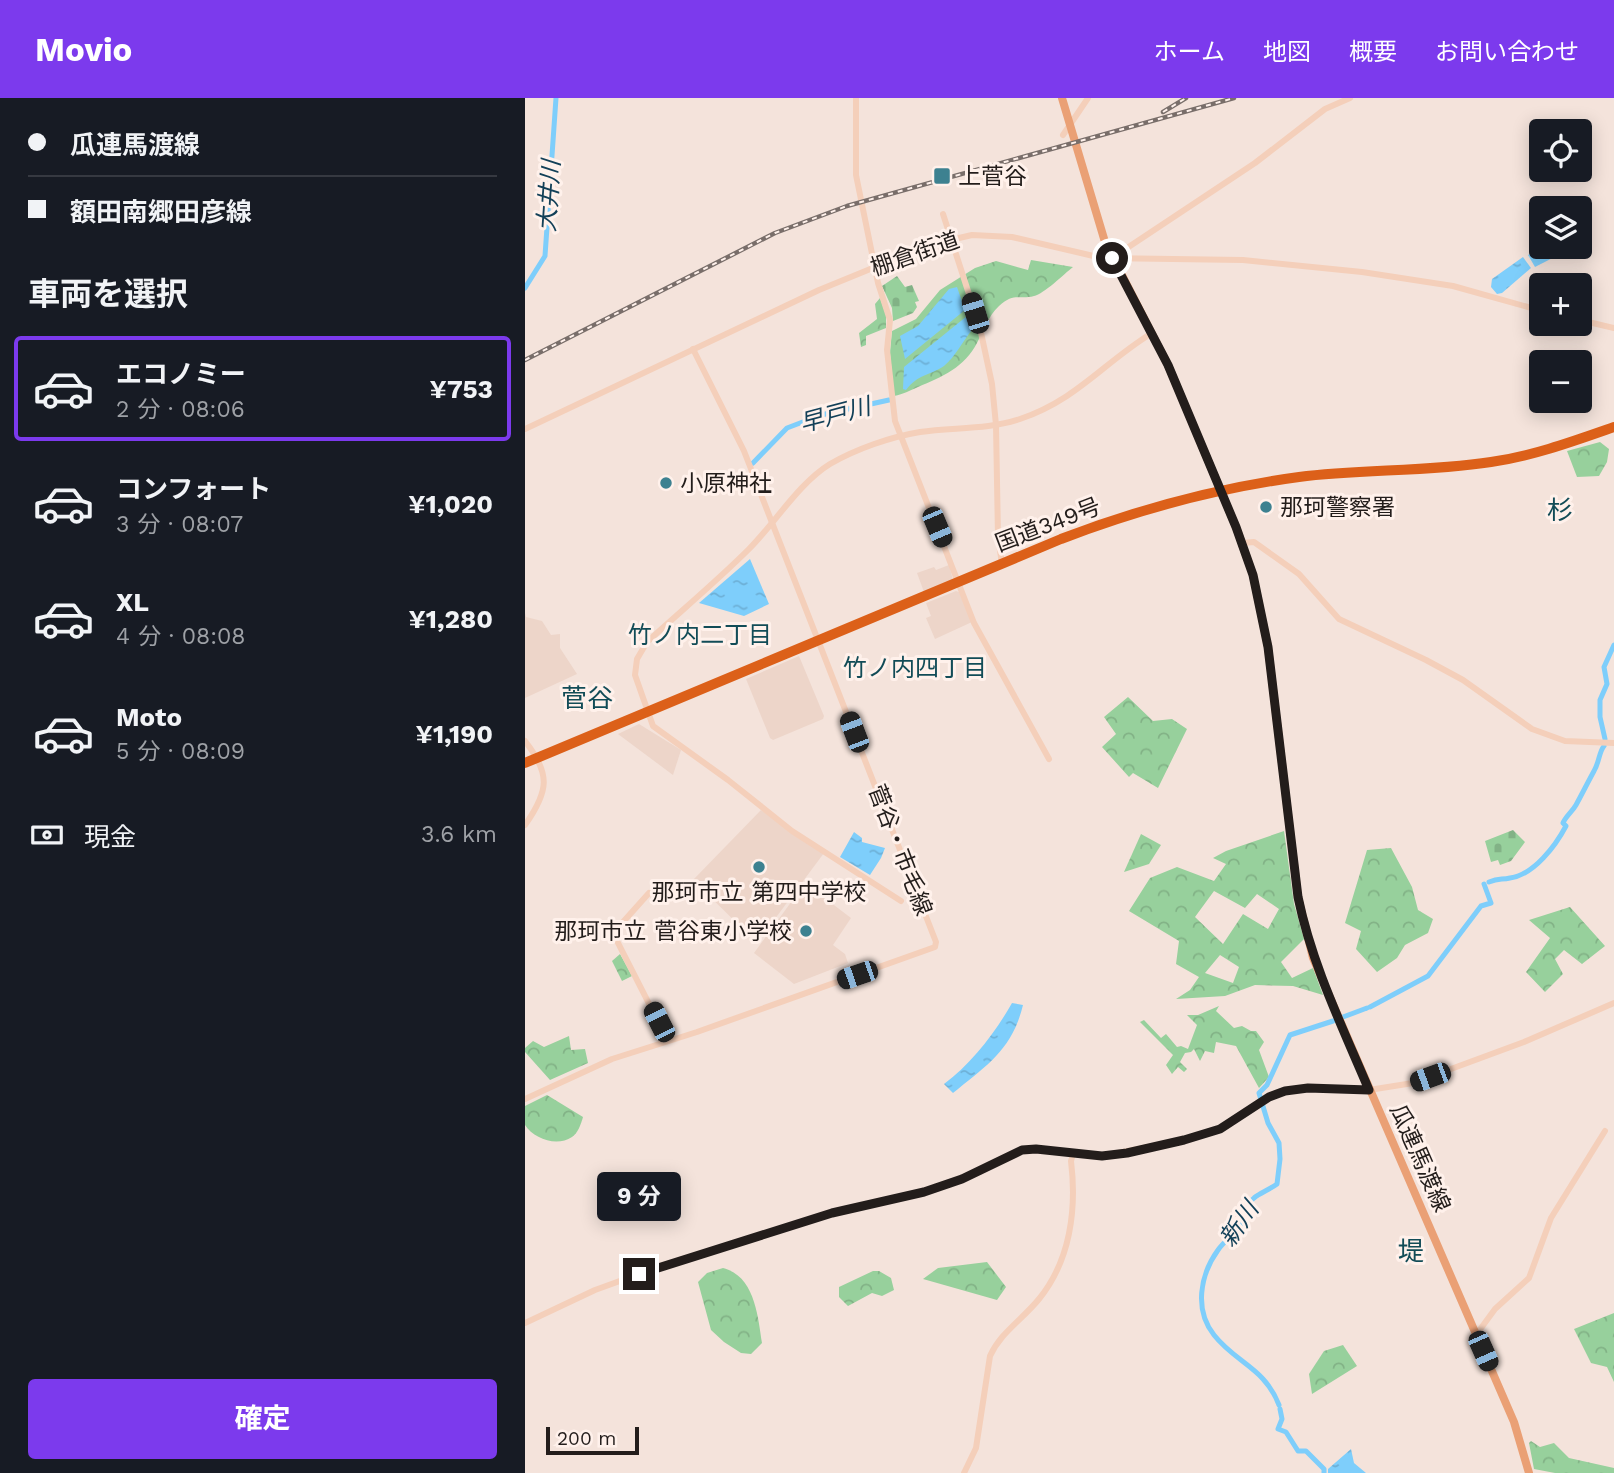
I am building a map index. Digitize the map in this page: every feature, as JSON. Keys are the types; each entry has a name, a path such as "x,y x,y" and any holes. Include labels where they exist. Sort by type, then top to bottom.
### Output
{"highway":[{"name":"国道349号","path":"525,765 959,583 1120,521 1222,492 1314,475 1488,463 1527,455 1614,429"}],"main road":[{"path":"1062,98 1073,120"},
{"path":"1062,98 1065,132"},
{"name":"瓜連馬渡線","path":"1062,98 1098,224 1112,258 1152,333 1222,492 1253,575 1264,622 1298,897 1317,968 1514,1422 1528,1473"},
{"path":"1076,146 1093,220 1098,224"}],"street":[{"path":"856,98 856,175 875,266 890,320 887,350 894,415 974,622 1049,759"},
{"path":"1065,132 1088,98"},
{"path":"1112,258 1245,170 1325,108 1350,98"},
{"path":"943,214 987,355 996,425 998,537 1003,565"},
{"name":"棚倉街道","path":"525,429 819,290 875,266 951,239 975,235 1001,235 1088,256 1122,260 1243,260 1362,272 1453,286 1529,307"},
{"path":"1592,323 1614,328"},
{"path":"901,901 792,831 729,780 656,728 635,675 636,659 641,650 751,547 803,488 829,465 851,454 902,436 996,425 1032,414 1067,397 1152,333"},
{"name":"菅谷・市毛線","path":"525,1099 612,1059 935,947 936,942 744,451 693,349"},
{"path":"1242,542 1254,542 1299,574 1339,620 1463,680 1532,729 1565,741 1614,743"},
{"path":"525,741 539,759 544,775 542,793 525,825"},
{"path":"649,893 614,935 668,1041"},
{"path":"525,1323 595,1290 664,1265 832,1213 924,1192 962,1179 1022,1150 1102,1156 1184,1140 1220,1129 1262,1102 1285,1091 1369,1090 1413,1083 1504,1050 1614,1003"},
{"path":"1476,1335 1495,1309 1529,1278 1551,1219 1605,1131"},
{"path":"964,1473 976,1448 990,1356 1004,1334 1043,1294 1065,1252 1072,1207 1073,1154"}],"shaded area":[{"path":"949,565 953,580 924,592 917,573"},
{"path":"959,592 972,622 935,639 926,618 931,616 926,603"},
{"path":"525,613 526,617 542,621 551,635 560,634 560,648 577,674 525,698"},
{"path":"799,656 824,716 823,719 773,740 746,679"},
{"path":"639,724 681,750 673,775 618,734"},
{"name":"那珂市立 第四中学校","path":"761,810 824,853 757,943 693,880"},
{"name":"那珂市立 菅谷東小学校","path":"805,883 851,918 833,945 845,954 848,963 794,984 754,953"}],"green space":[{"path":"1031,260 1073,267 1038,294 1013,298 999,306 972,351 959,365 944,375 894,396 890,353 892,331 916,319 940,290 975,268 996,261 1028,270"},
{"path":"897,276 905,287 912,285 919,301 915,302 917,307 913,313 893,321 892,308 882,286"},
{"path":"880,298 886,315 886,328 866,336 866,345 861,347 859,333 877,319 875,304"},
{"path":"1600,442 1609,449 1607,462 1599,476 1577,477 1567,451"},
{"path":"1128,697 1153,721 1172,719 1187,729 1158,788 1133,773 1129,777 1102,747 1116,734 1104,717"},
{"path":"1513,830 1525,842 1511,861 1500,865 1498,860 1491,862 1485,841"},
{"path":"1284,831 1294,904 1304,939 1281,962 1292,978 1313,968 1323,995 1293,986 1255,985 1225,996 1176,999 1190,990 1199,977 1176,964 1179,941 1129,911 1150,878 1177,867 1214,881 1226,864 1213,858","holes":["1214,891 1245,908 1257,894 1279,909 1268,929 1243,914 1223,944 1195,917","1220,955 1239,967 1233,983 1205,973"]},
{"path":"1141,834 1161,845 1149,864 1124,872"},
{"path":"1391,848 1412,887 1418,910 1433,919 1428,933 1405,945 1397,958 1377,972 1356,949 1361,931 1345,923 1367,850"},
{"path":"1570,907 1605,946 1582,964 1564,950 1555,959 1563,974 1545,992 1526,972 1550,938 1529,920"},
{"path":"620,954 632,976 622,981 612,961"},
{"path":"1219,1006 1216,1011 1234,1028 1242,1026 1256,1031 1264,1042 1259,1050 1269,1077 1259,1088 1236,1046 1216,1042 1214,1053 1205,1051 1200,1061 1194,1049 1185,1053 1180,1062 1187,1069 1184,1072 1178,1067 1172,1074 1166,1065 1173,1055 1140,1022 1144,1020 1161,1038 1166,1034 1177,1047 1188,1049 1197,1025 1187,1015 1198,1015"},
{"path":"569,1036 571,1050 585,1049 588,1063 550,1080 525,1052 525,1048 533,1041 544,1047"},
{"path":"547,1095 583,1117 578,1131 572,1137 560,1141 546,1140 525,1125 525,1106"},
{"path":"987,1262 1006,1287 997,1300 923,1279 938,1268"},
{"path":"723,1268 742,1279 753,1299 762,1343 751,1354 741,1353 711,1330 698,1282 707,1273"},
{"path":"873,1271 879,1271 891,1278 894,1290 882,1296 872,1293 848,1306 839,1297 839,1287"},
{"path":"1614,1313 1614,1382 1607,1367 1591,1363 1574,1329"},
{"path":"1343,1345 1357,1366 1312,1394 1309,1374 1324,1351"},
{"path":"1531,1441 1540,1447 1554,1443 1569,1458 1614,1468 1614,1473 1555,1473 1534,1469 1529,1443"}],"water":[{"path":"1523,257 1531,268 1502,293 1497,294 1491,287 1492,279"},
{"path":"1530,259 1551,259 1535,267"},
{"path":"957,287 965,310 905,359 900,336 918,326 949,289"},
{"path":"967,316 972,330 952,358 944,366 919,378 906,390 903,389 904,367"},
{"path":"750,559 769,604 744,616 699,603"},
{"path":"854,832 862,838 862,842 885,848 870,875 840,857"},
{"path":"1012,1003 1023,1005 1005,1045 987,1065 953,1093 944,1084 982,1047"},
{"path":"1351,1449 1354,1463 1366,1473 1328,1473 1328,1469"}],"waterway":[{"name":"大井川","path":"525,288 545,256 556,98"},
{"name":"早戸川","path":"753,463 787,428 821,415 889,400"},
{"name":"新川","path":"1605,739 1600,717 1600,700 1607,684 1604,667 1614,645"},
{"name":"新川","path":"1489,882 1519,876 1536,865 1550,850 1566,826 1563,823 1596,768 1604,746"},
{"name":"新川","path":"1370,1007 1428,976 1481,906 1491,903 1484,884"},
{"name":"新川","path":"1343,1017 1367,1008"},
{"name":"新川","path":"1279,1405 1266,1382 1214,1335 1204,1315 1202,1292 1212,1260 1240,1226 1251,1201 1277,1184 1279,1143 1268,1123 1259,1093 1267,1085 1290,1035 1333,1021"},
{"name":"新川","path":"1280,1409 1282,1419 1278,1429 1286,1432 1298,1451 1306,1451 1324,1469 1324,1473"}],"railway":[{"path":"1163,112 1186,98"},
{"path":"525,360 775,233 847,206 1234,98"}],"place":[{"name":"上菅谷","path":"942,176"},
{"name":"小原神社","path":"666,483"},
{"name":"那珂警察署","path":"1266,507"},
{"name":"那珂市立 第四中学校","path":"759,867"},
{"name":"那珂市立 菅谷東小学校","path":"806,931"}],"district":[{"name":"杉","path":"1560,510"},
{"name":"竹ノ内二丁目","path":"700,635"},
{"name":"竹ノ内四丁目","path":"915,668"},
{"name":"菅谷","path":"587,698"},
{"name":"堤","path":"1411,1251"}],"route":[{"path":"639,1274 769,1231 924,1192 962,1179 1022,1150 1102,1156 1127,1153 1220,1129 1269,1097 1285,1091 1308,1088 1369,1090 1313,958 1304,926 1298,897 1268,647 1253,575 1236,527 1168,365 1112,258"}]}
